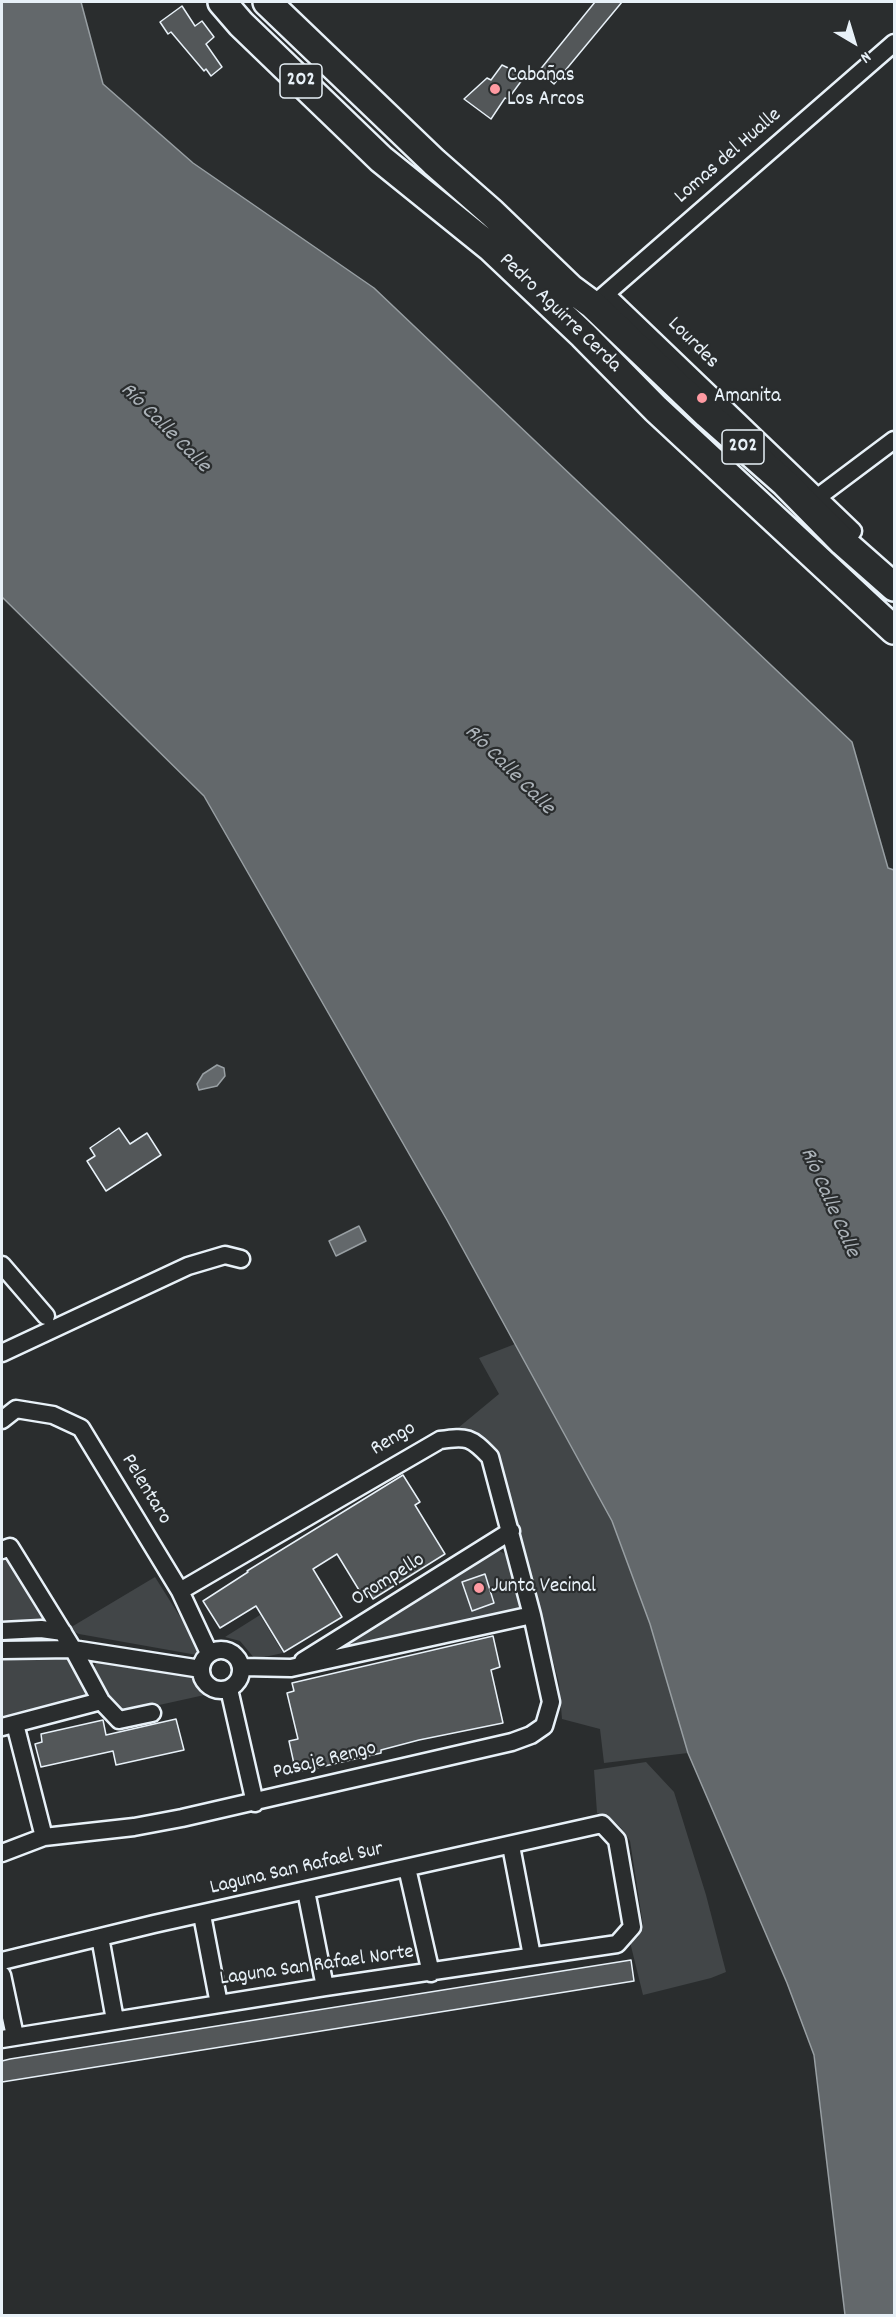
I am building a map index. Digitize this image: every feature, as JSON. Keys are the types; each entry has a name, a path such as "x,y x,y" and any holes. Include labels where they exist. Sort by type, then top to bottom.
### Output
{"highway":[{"name":"Pedro Aguirre Cerda","path":"222,2 381,159 490,247 576,328 656,409 894,630"},
{"name":"Pedro Aguirre Cerda","path":"267,2 570,288 602,302 707,414 894,587"},
{"path":"576,328 602,302"}],"street":[{"name":"Lomas del Hualle","path":"602,302 894,43"},
{"name":"Lourdes","path":"602,302 853,531 843,542"},
{"path":"818,497 894,440"},
{"path":"2,1353 188,1266 225,1255 242,1259"},
{"path":"2,1265 46,1316"},
{"name":"Pelentaro","path":"2,1420 16,1409 53,1415 81,1428 180,1591 209,1653"},
{"name":"Rengo","path":"180,1591 440,1440 460,1437 475,1442 490,1457 532,1615"},
{"name":"Orompello","path":"291,1668 511,1531"},
{"path":"2,1550 10,1547 63,1632 101,1701 119,1720 152,1713"},
{"path":"242,1666 291,1668 532,1615"},
{"name":"Pasaje Rengo","path":"2,1853 44,1837 134,1827 255,1803 531,1735 544,1726 551,1702 532,1615"},
{"path":"2,1631 41,1629 63,1632"},
{"path":"2,1650 73,1649 201,1669"},
{"path":"220,1649 237,1656 242,1666 239,1680 229,1689 210,1687 202,1676 201,1669 205,1658 209,1653 220,1649"},
{"path":"229,1689 255,1803"},
{"path":"44,1837 8,1726 101,1701"},
{"name":"Laguna San Rafael Sur","path":"2,1961 602,1824 617,1840 632,1927"},
{"path":"511,1846 532,1956"},
{"path":"407,1868 431,1973"},
{"path":"306,1891 325,1987"},
{"path":"202,1915 219,2004"},
{"name":"Laguna San Rafael Norte","path":"8,2037 617,1944 632,1927"},
{"path":"100,1937 115,2020"},
{"path":"2,1975 8,2037"}],"shaded area":[{"path":"515,1344 612,1521 650,1624 688,1753 604,1763 600,1729 562,1719 559,1683 497,1451 484,1438 458,1428 499,1394 479,1358"},
{"path":"494,1548 505,1554 521,1605 517,1613 350,1650 346,1645 347,1640"},
{"path":"8,1557 50,1626 2,1628 2,1561"},
{"path":"155,1577 199,1647 200,1651 197,1655 79,1634 68,1629"},
{"path":"260,1615 283,1653 255,1659 240,1641 225,1637"},
{"path":"2,1636 51,1636 51,1643 2,1643"},
{"path":"68,1655 92,1698 2,1720 2,1656"},
{"path":"97,1658 195,1677 209,1694 123,1713 116,1712 103,1691 94,1669"},
{"path":"646,1762 674,1792 706,1895 726,1972 643,1995 630,1942 638,1937 643,1925 630,1841 616,1823 597,1813 594,1770"}],"water":[{"name":"Río Calle Calle","path":"2,2 81,2 103,84 193,163 374,288 852,742 888,868 894,870 894,2315 845,2315 814,2055 787,1983 688,1753 650,1624 612,1521 447,1220 204,796 2,597"},
{"path":"217,1065 224,1068 225,1076 217,1086 199,1090 197,1084 203,1074"},
{"path":"359,1226 366,1241 336,1256 329,1241"}],"building":[{"path":"595,2 622,2 554,84 539,71"},
{"path":"182,6 195,26 202,21 214,37 206,44 222,67 211,76 206,69 204,71 171,32 168,34 160,22"},
{"name":"Cabañas Los Arcos","path":"502,65 525,76 508,99 505,98 491,119 464,99 487,78 491,80"},
{"path":"119,1128 130,1144 147,1133 161,1155 106,1191 87,1161 95,1156 90,1148"},
{"path":"403,1475 420,1502 415,1505 445,1554 373,1599 368,1591 362,1595 337,1554 313,1569 342,1617 284,1652 256,1606 220,1628 203,1601 247,1571"},
{"name":"Junta Vecinal","path":"485,1574 494,1603 472,1611 462,1582"},
{"path":"493,1636 500,1667 491,1670 503,1723 419,1740 381,1750 381,1753 303,1771 301,1763 294,1764 289,1741 298,1739 287,1693 294,1691 292,1683"},
{"path":"176,1719 184,1750 116,1765 113,1751 41,1767 35,1744 42,1742 41,1734 103,1720 106,1735"},
{"path":"631,1960 634,1981 2,2082 2,2061 10,2059"}],"place":[{"name":"Cabañas Los Arcos","path":"495,89"},
{"name":"Amanita","path":"702,398"},
{"name":"Junta Vecinal","path":"479,1588"}]}
